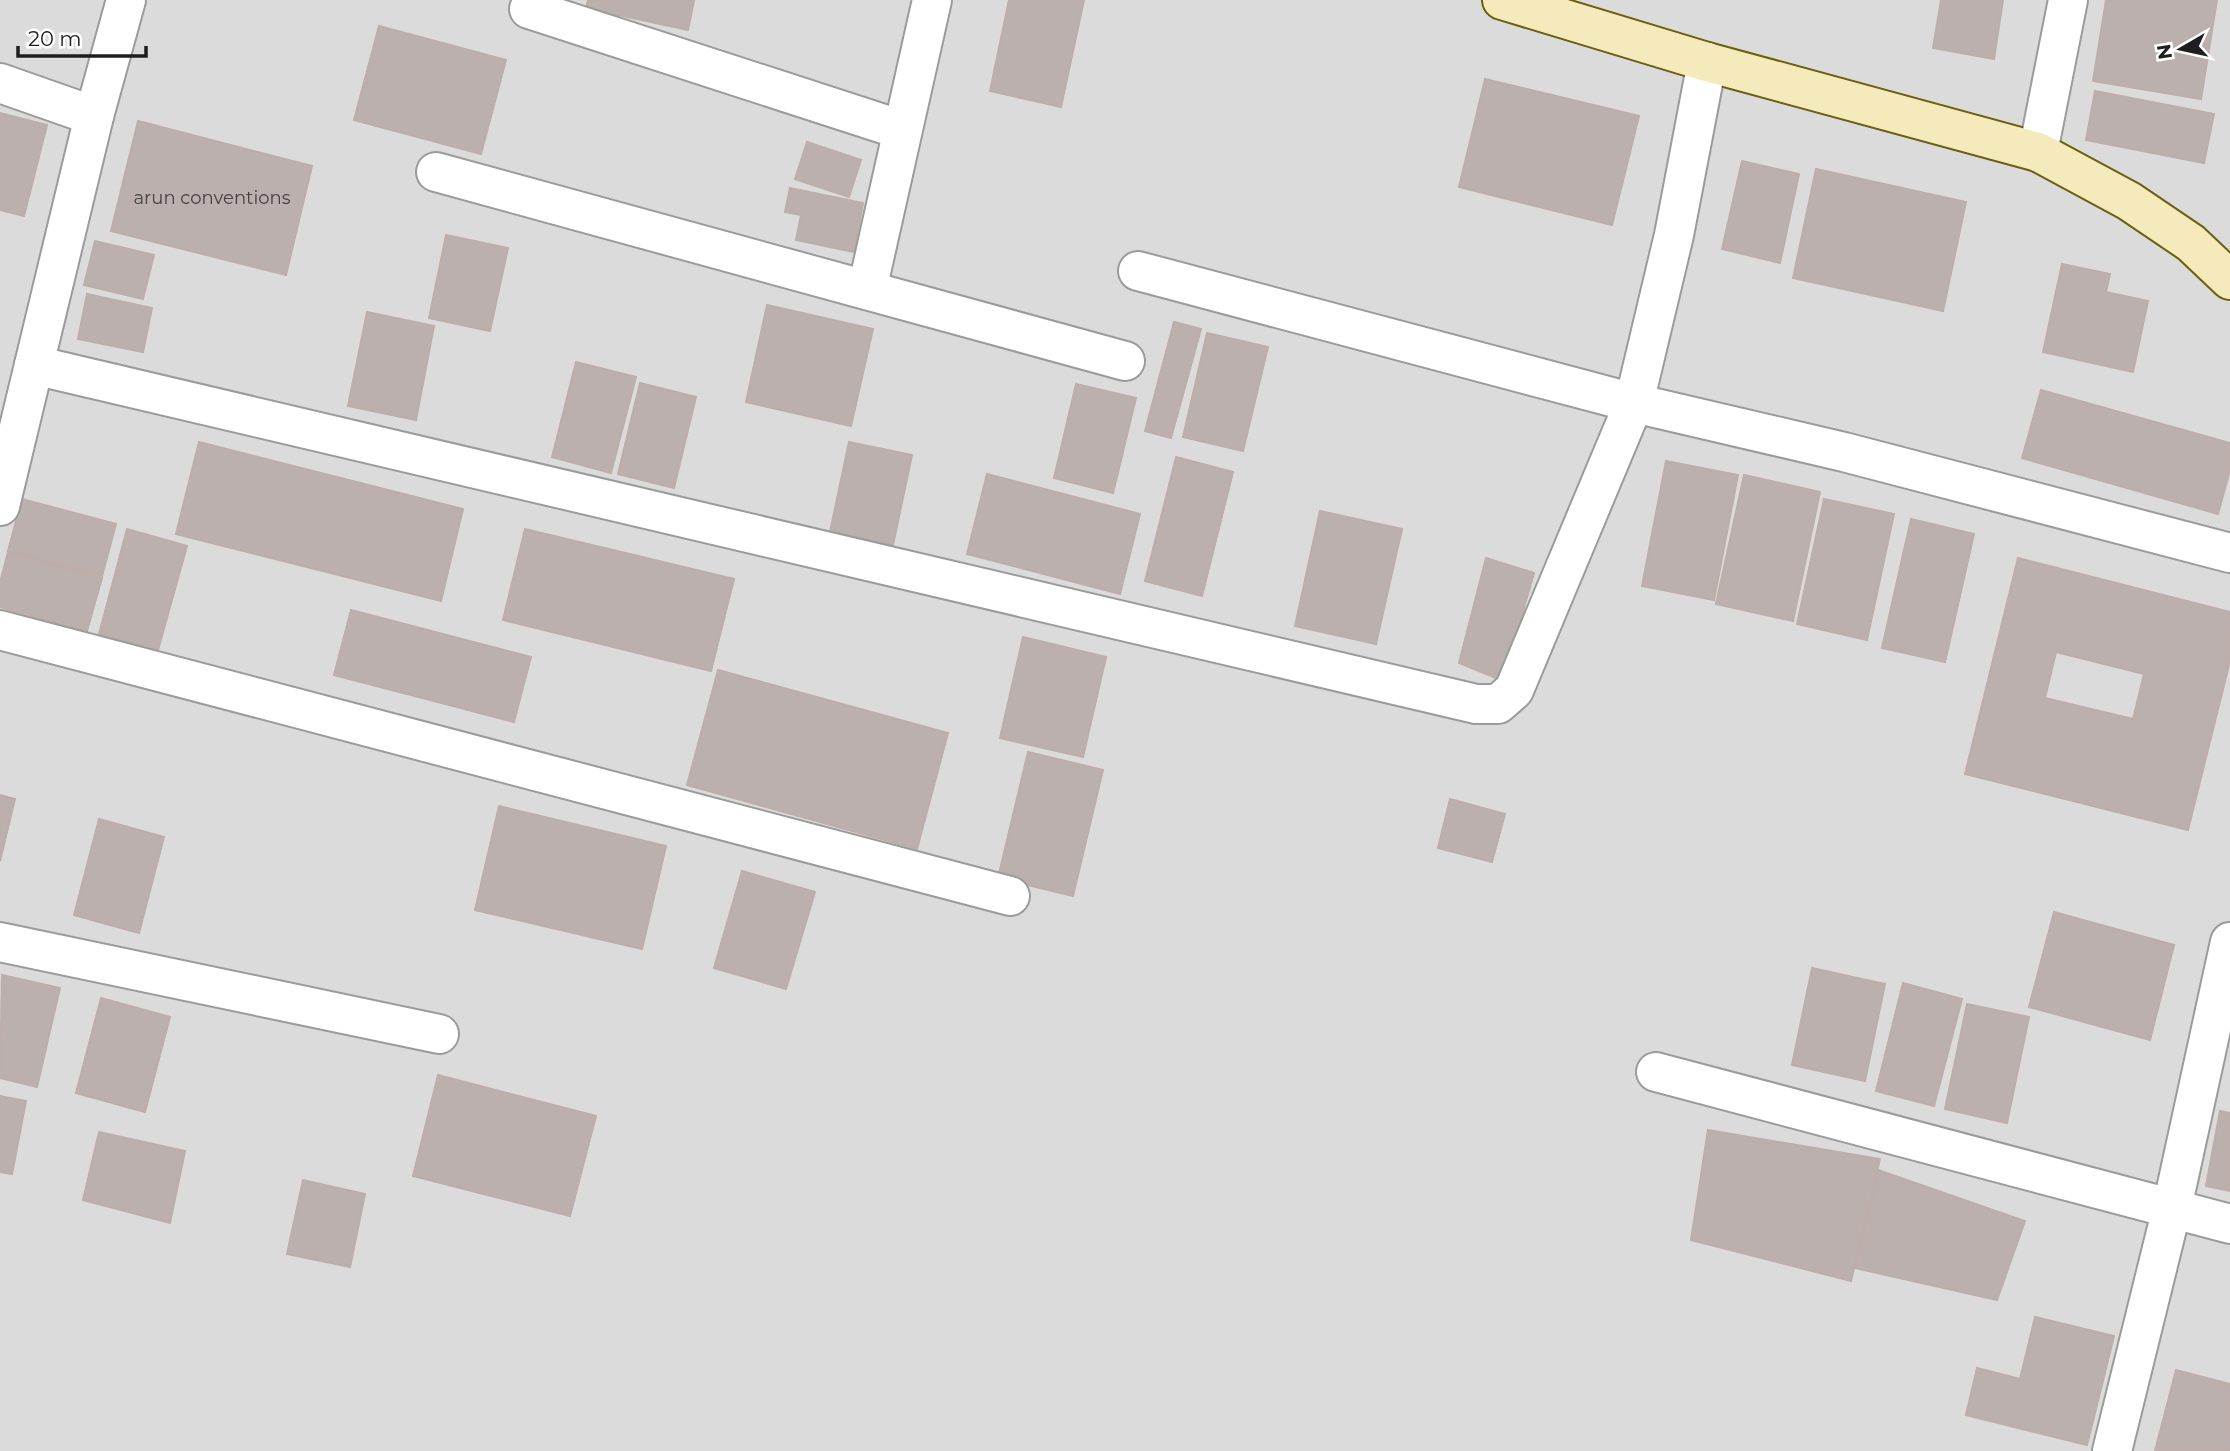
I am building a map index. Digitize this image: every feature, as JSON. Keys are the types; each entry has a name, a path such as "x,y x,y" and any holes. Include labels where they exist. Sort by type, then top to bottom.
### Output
{"street":[{"path":"0,506 94,116 126,0"},
{"path":"867,289 932,0"},
{"path":"1502,0 1707,62 2038,152 2129,201 2191,243 2230,280"},
{"path":"2038,152 2068,0"},
{"path":"529,9 902,130"},
{"path":"34,365 1487,706 1498,704 1514,690 1634,402 1674,235 1707,62"},
{"path":"0,83 94,116"},
{"path":"436,172 1125,361"},
{"path":"1139,271 1634,402 1844,452 2230,553"},
{"path":"0,630 1010,896"},
{"path":"0,942 439,1034"},
{"path":"2112,1451 2172,1208 2230,942"},
{"path":"1656,1072 2230,1224"}],"shaded area":[{"path":"0,0 2230,0 2230,1451 0,1451"}],"building":[{"path":"588,0 694,0 688,30 586,8"},
{"path":"1009,0 1084,0 1061,107 990,91"},
{"path":"1941,0 2003,0 1994,59 1933,48"},
{"path":"2106,0 2217,0 2201,99 2093,81"},
{"path":"379,26 506,60 481,154 354,120"},
{"path":"1485,79 1639,116 1612,225 1459,187"},
{"path":"2095,91 2214,114 2204,163 2086,140"},
{"path":"0,113 47,125 24,216 0,210"},
{"path":"138,121 312,166 286,275 111,231"},
{"path":"807,142 861,160 849,197 795,179"},
{"path":"1742,161 1799,174 1780,263 1722,249"},
{"path":"1816,169 1966,202 1943,311 1793,278"},
{"path":"790,188 863,203 854,252 796,240 801,215 785,212"},
{"path":"446,235 508,248 490,331 429,318"},
{"path":"95,241 154,255 143,299 84,285"},
{"path":"2062,264 2110,274 2106,292 2148,301 2133,372 2043,352"},
{"path":"87,294 152,308 143,352 78,339"},
{"path":"767,305 873,329 851,426 746,402"},
{"path":"367,312 434,326 416,420 348,406"},
{"path":"1174,322 1201,329 1171,438 1145,431"},
{"path":"1207,333 1268,347 1243,451 1183,437"},
{"path":"576,362 636,377 611,473 552,457"},
{"path":"640,383 696,397 674,488 618,474"},
{"path":"1076,384 1136,398 1113,493 1054,478"},
{"path":"2041,390 2230,443 2230,470 2218,514 2022,458"},
{"path":"199,442 463,509 441,601 176,534"},
{"path":"849,442 912,455 893,545 830,532"},
{"path":"1176,457 1233,472 1202,596 1145,581"},
{"path":"1666,461 1738,475 1714,600 1642,586"},
{"path":"987,474 1140,514 1120,594 967,554"},
{"path":"1744,475 1820,492 1793,621 1716,604"},
{"path":"22,499 116,524 102,576 8,551"},
{"path":"1824,499 1894,514 1867,640 1797,624"},
{"path":"1320,511 1402,529 1376,644 1295,626"},
{"path":"1911,519 1974,534 1945,662 1882,648"},
{"path":"127,529 187,546 158,650 99,634"},
{"path":"525,529 734,579 711,671 503,620"},
{"path":"8,552 102,578 87,631 0,607 0,583"},
{"path":"1486,558 1534,573 1503,681 1459,663"},
{"path":"2018,558 2230,612 2230,661 2188,830 1965,774","holes":["2056,652 2144,674 2133,719 2045,698"]},
{"path":"351,610 531,657 514,722 334,675"},
{"path":"1023,637 1106,657 1083,757 1000,738"},
{"path":"718,670 948,733 917,849 687,785"},
{"path":"1028,752 1103,770 1073,896 998,878"},
{"path":"0,795 15,799 0,861"},
{"path":"1450,799 1505,814 1492,862 1438,848"},
{"path":"499,806 666,846 642,949 475,910"},
{"path":"99,819 164,837 139,933 74,915"},
{"path":"742,871 815,892 786,989 714,968"},
{"path":"2054,912 2174,945 2150,1040 2029,1007"},
{"path":"1812,968 1885,984 1865,1081 1792,1065"},
{"path":"2,975 60,988 37,1087 0,1078"},
{"path":"1903,983 1962,999 1934,1106 1876,1091"},
{"path":"101,998 170,1017 145,1112 76,1093"},
{"path":"1967,1004 2029,1017 2007,1123 1945,1109"},
{"path":"438,1075 596,1116 570,1216 413,1176"},
{"path":"0,1096 26,1101 12,1174 0,1172"},
{"path":"2220,1111 2230,1113 2230,1191 2206,1186"},
{"path":"1708,1130 1880,1159 1851,1281 1691,1240"},
{"path":"99,1132 185,1151 170,1223 83,1200"},
{"path":"1878,1170 2025,1221 1997,1300 1855,1268"},
{"path":"303,1180 365,1194 350,1267 287,1254"},
{"path":"2035,1317 2114,1336 2087,1445 1966,1415 1977,1368 2020,1379"},
{"path":"2176,1370 2230,1384 2230,1451 2155,1451"}]}
